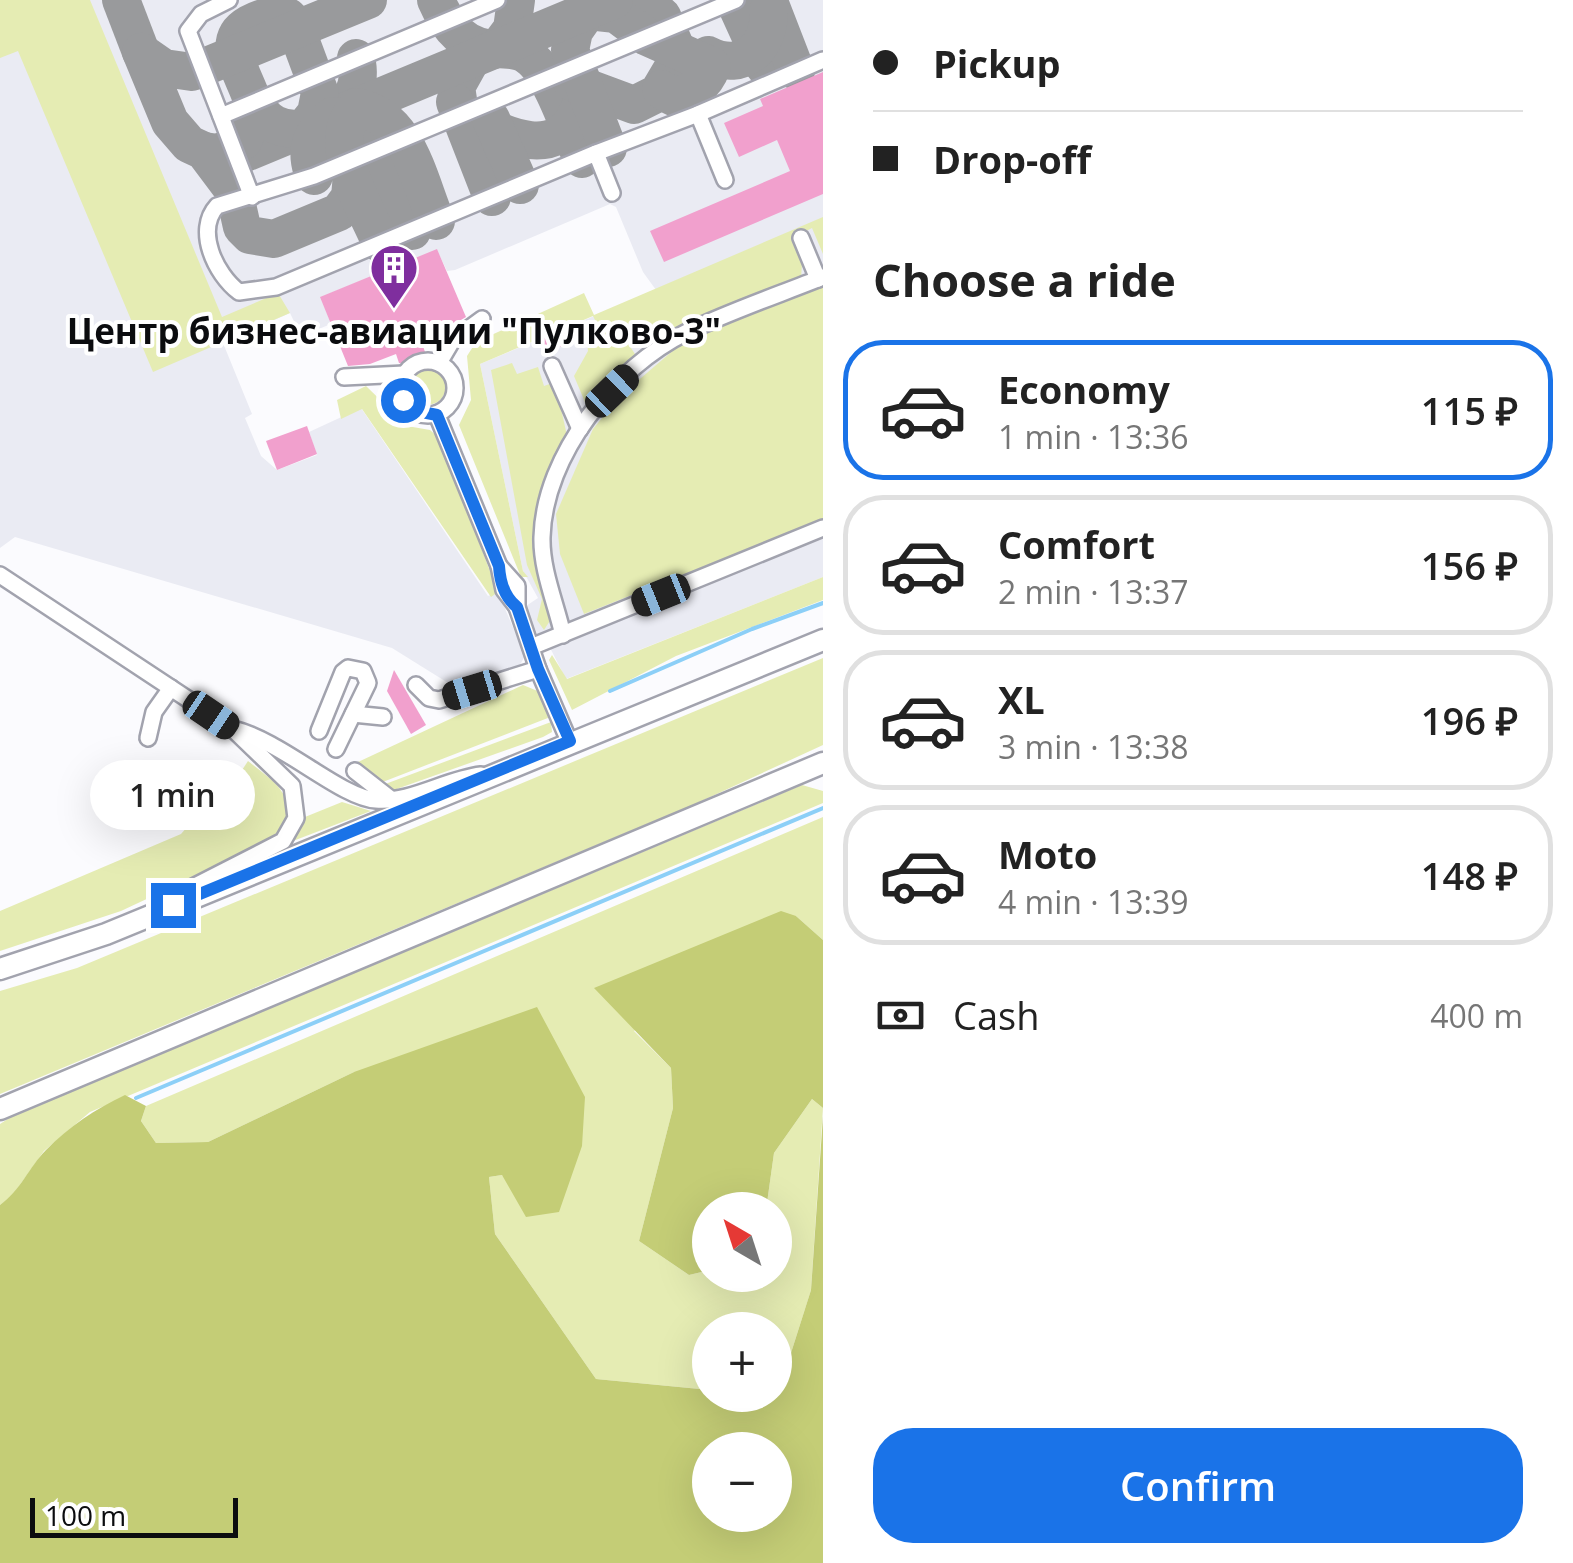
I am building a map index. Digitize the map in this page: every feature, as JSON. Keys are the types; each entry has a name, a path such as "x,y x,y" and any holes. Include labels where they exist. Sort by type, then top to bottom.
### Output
{"main road":[{"path":"0,968 36,960 819,642"},
{"path":"0,1109 823,763"}],"street":[{"path":"229,0 200,14 188,32 252,196"},
{"path":"221,116 498,0"},
{"path":"736,0 314,176 218,206 208,217 205,231 222,275 239,292 252,293 294,280 823,60"},
{"path":"698,114 724,180"},
{"path":"596,153 612,193"},
{"path":"564,635 542,542 544,505 580,429 648,357 685,333 820,278 800,238"},
{"path":"440,363 452,341 482,320"},
{"path":"344,377 404,374 426,360 440,363 450,371 455,396 437,415"},
{"path":"552,366 580,429"},
{"path":"404,374 403,400 412,410 437,415"},
{"path":"437,415 499,566 504,590 517,607 538,669 570,741"},
{"path":"531,647 823,528"},
{"path":"0,575 232,729 260,737 351,793 392,800 452,779 501,772"},
{"path":"319,730 343,672 356,668 364,671 368,683 336,749"},
{"path":"416,685 428,698 440,700 538,669"},
{"path":"148,738 154,712 171,688"},
{"path":"353,714 382,717"},
{"path":"136,920 165,900 276,846 286,836 296,818 296,794 260,737"},
{"path":"356,771 392,800"}],"shaded area":[{"path":"0,0 823,0 823,577 566,679 547,642 538,636 526,606 538,598 523,571 480,364 656,290 643,272 616,207 610,204 455,270 447,271 437,250 321,297 331,324 301,336 290,313 223,343 252,414 245,418 261,456 277,470 317,455 309,432 361,408 488,596 498,592 525,656 517,670 461,691 392,648 15,537 0,548"}],"green space":[{"path":"0,0 90,0 222,317 278,293 290,313 153,372 18,51 0,58"},
{"path":"823,217 823,254 812,228 791,239 802,264 801,278 689,321 661,345 629,336 627,342 639,360 590,414 574,376 588,351 587,342 601,332 593,316 480,364 523,571 528,577 521,577 459,425 471,400 467,356 476,342 584,293 594,315"},
{"path":"823,284 823,519 584,614 560,554 556,514 593,429 620,396 690,336"},
{"path":"512,363 517,374 538,367 544,386 555,382 568,440 540,510 553,616 544,630 537,620 542,599 527,565 491,370"},
{"path":"427,367 441,372 446,386 441,400 427,405 413,400 408,386 413,372"},
{"path":"366,386 407,426 430,430 439,438 498,592 491,597 362,409 341,419 337,400"},
{"path":"823,577 823,600 676,656 572,710 549,660 552,655 567,679"},
{"path":"823,658 823,745 695,804 0,1094 0,991 77,968"},
{"path":"523,685 540,692 553,716 375,785 358,762"},
{"path":"551,722 552,732 543,737 391,791 380,786"},
{"path":"248,761 283,793 287,812 279,837 121,911 0,951 0,911 181,834 194,819 206,825"},
{"path":"802,785 823,791 823,803 90,1112 44,1151 12,1196 0,1205 0,1124 11,1117"},
{"path":"342,802 371,811 293,841 305,817"},
{"path":"823,817 823,940 796,916 634,1031 671,1068 673,1108 639,1241 692,1274 692,1292 792,1292 792,1192 769,1192 774,1153 812,1099 823,1108 811,1290 792,1350 792,1312 692,1312 692,1388 596,1379 495,1234 489,1177 502,1175 559,1212 354,1072 208,1142 156,1143 141,1121 146,1106"},
{"path":"781,911 796,916 823,940 823,1108 812,1099 774,1153 769,1192 692,1192 692,1274 639,1241 673,1108 671,1068 594,988"},
{"path":"537,1007 585,1097 582,1146 559,1212 526,1217 502,1175 489,1177 495,1234 596,1379 692,1388 692,1412 792,1412 792,1350 811,1290 823,1116 823,1563 0,1563 0,1205 55,1141 83,1119 125,1095 146,1106 141,1121 156,1143 208,1142 354,1072"}],"building":[{"path":"823,72 823,194 664,262 650,231 790,171 777,140 739,157 724,123 763,106 760,99"},
{"name":"Центр бизнес-авиации \"Пулково-3\"","path":"437,249 466,317 422,343 427,358 410,365 399,363 396,354 370,364 348,366 320,297"},
{"path":"579,324 584,337 545,353 540,340"},
{"path":"307,426 317,454 277,470 266,441"},
{"path":"394,670 426,725 411,734 387,691"}],"waterway":[{"path":"610,691 752,629 823,603"},
{"path":"136,1098 823,808"}],"taxiway":[{"path":"121,0 141,52"},
{"path":"352,175 350,197 339,212 274,239 250,235 242,227 234,191 204,151 189,144 170,122 141,52 164,68 192,72 368,0"},
{"path":"436,0 452,28 467,41 486,48 521,52 536,64 552,88 582,159"},
{"path":"490,51 497,49 512,29 516,0"},
{"path":"204,151 238,156 614,0"},
{"path":"640,0 662,16 682,62"},
{"path":"734,0 764,66"},
{"path":"770,4 796,71"},
{"path":"708,55 733,61 752,53 765,35 769,9"},
{"path":"608,148 570,50 574,31 588,11 616,14 647,37 712,66 702,83 687,93 673,97 661,89"},
{"path":"221,152 243,141 255,113 235,54 239,32 263,18 288,17 294,23 320,93 316,113 304,128 281,127 268,120 254,101"},
{"path":"329,117 344,107 354,93 358,76 356,58"},
{"path":"471,60 456,87 460,113 492,128 526,140 542,140 569,126 579,109"},
{"path":"572,82 634,105 658,93 671,71"},
{"path":"455,102 492,197"},
{"path":"381,244 345,156 348,122 357,107 374,113 400,136 436,221"},
{"path":"314,176 310,158 314,135 333,116 348,118 371,133 412,231"},
{"path":"491,119 520,185"}],"place":[{"name":"Центр бизнес-авиации \"Пулково-3\"","path":"394,310"}],"route":[{"path":"173,905 570,741 538,669 517,607 509,601 500,580 499,566 437,415 424,416 403,400"}]}
